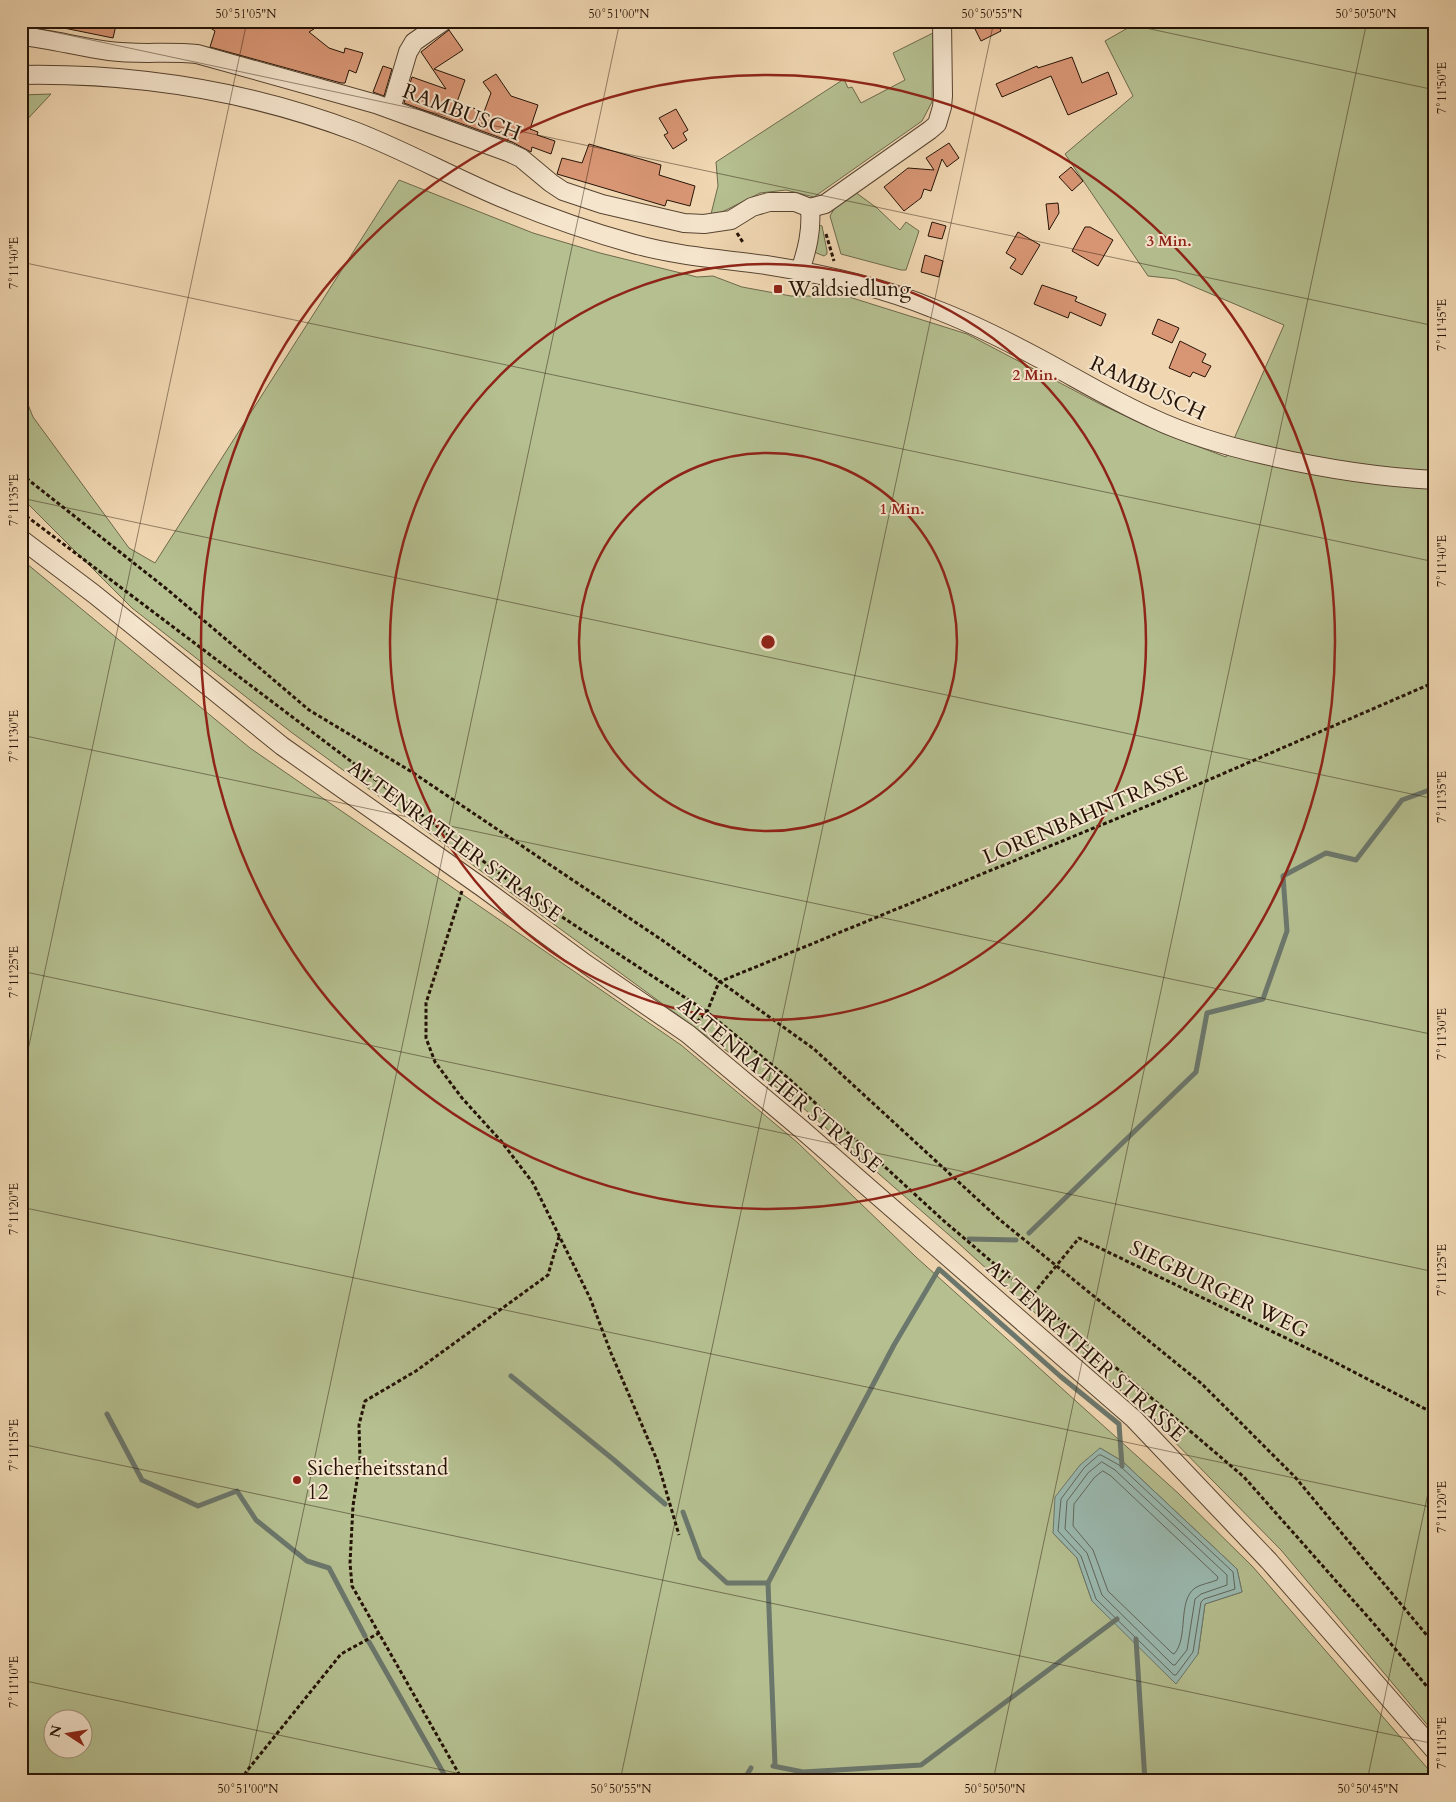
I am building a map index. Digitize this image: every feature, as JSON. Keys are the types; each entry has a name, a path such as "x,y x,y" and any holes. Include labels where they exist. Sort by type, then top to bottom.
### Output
{"street":[{"path":"391,109 408,52 414,42 444,21"},
{"path":"800,271 810,235 811,221 817,206 896,154 937,124 943,96 942,21"},
{"name":"RAMBUSCH","path":"21,36 135,54 173,52 197,54 376,104 521,158 563,191 583,198 684,223 704,224 731,220 752,207 769,202 795,202 817,206"},
{"name":"RAMBUSCH","path":"21,75 57,74 118,77 209,89 300,112 358,133 505,199 571,224 634,244 672,253 800,271 897,294 937,310 1033,355 1085,385 1153,419 1222,445 1311,466 1398,478 1435,480"},
{"name":"ALTENRATHER STRASSE","path":"21,539 94,594 282,746 586,964 688,1034 800,1128 1134,1419 1269,1560 1435,1751"}],"path":[{"path":"817,206 825,228 833,261 842,263"},
{"path":"731,220 743,244 750,245"},
{"path":"21,474 168,590 309,710 412,772 662,940 814,1049 1000,1220 1202,1384 1295,1477 1435,1645"},
{"path":"21,512 524,892 707,1012 788,1078 944,1221 1244,1477 1435,1696"},
{"name":"LORENBAHNTRASSE","path":"719,982 1153,804 1435,682"},
{"path":"467,877 426,1003 426,1038 435,1062 462,1098 501,1141 533,1183 590,1298 611,1353 657,1460 679,1536"},
{"path":"707,1012 719,982"},
{"path":"463,1781 352,1586 350,1563 353,1506 360,1461 359,1425 365,1401 416,1371 548,1275 559,1237"},
{"name":"SIEGBURGER WEG","path":"1016,1317 1079,1238 1323,1356 1435,1414"},
{"path":"242,1781 246,1772 340,1654 379,1633"}],"green space":[{"path":"21,21 47,21 44,28 21,23"},
{"path":"1140,21 1435,21 1435,1734 1281,1550 1154,1421 956,1241 794,1100 291,732 132,608 21,497 21,387 33,417 129,548 155,563 399,180 533,233 600,253 697,277 713,276 742,287 791,296 846,296 967,334 1100,404 1162,433 1226,457 1284,325 1176,279 1148,276 1065,154 1133,96 1105,41"},
{"path":"933,33 932,102 922,121 814,197 786,190 760,193 710,218 718,186 716,162 844,79 848,88 852,87 861,103 905,80 893,53"},
{"path":"51,94 21,126 21,95"},
{"path":"855,192 877,208 900,230 906,222 919,231 906,270 841,254 830,216 834,209"},
{"path":"819,225 822,226 827,251 827,254 824,256 814,252"},
{"path":"21,559 250,748 681,1045 798,1143 916,1257 1178,1493 1253,1567 1435,1777 1435,1781 21,1781","holes":["1100,1448 1122,1461 1237,1569 1242,1592 1205,1604 1198,1654 1092,1601 1077,1558 1053,1533"]}],"water":[{"path":"1100,1448 1122,1461 1237,1569 1242,1592 1205,1604 1198,1654 1176,1684 1092,1601 1077,1558 1053,1533 1055,1497 1080,1465"}],"building":[{"path":"60,21 117,21 113,38 59,27"},
{"path":"200,21 282,21 289,29 298,21 308,21 314,29 309,32 329,48 344,53 345,48 363,53 356,73 349,70 345,83 341,83 210,47 215,31"},
{"path":"971,21 997,21 1001,31 981,41"},
{"path":"449,30 463,50 434,69 465,80 457,102 484,112 491,93 483,82 496,74 511,96 538,105 530,129 538,132 537,135 555,141 551,154 532,147 531,152 512,142 404,103 412,77 446,89 421,52"},
{"path":"1072,57 1082,83 1108,72 1117,94 1068,115 1051,76 1002,97 996,84 1037,66 1038,68"},
{"path":"383,66 392,69 384,96 373,92"},
{"path":"676,109 688,130 683,133 687,140 673,149 664,135 668,133 659,118"},
{"path":"949,143 959,158 947,167 942,159 931,191 924,189 921,198 904,211 884,187 908,168 934,170 926,158"},
{"path":"589,144 661,165 659,175 695,186 690,206 667,200 665,206 557,174 562,158 582,163"},
{"path":"1071,167 1083,181 1072,191 1059,177"},
{"path":"1058,203 1059,213 1049,230 1046,204"},
{"path":"932,222 946,226 942,239 928,236"},
{"path":"1085,227 1090,227 1113,240 1098,266 1072,251"},
{"path":"1018,232 1040,245 1022,275 1010,268 1016,259 1006,253"},
{"path":"925,255 943,261 939,277 921,272"},
{"path":"1042,285 1077,297 1075,301 1106,314 1101,326 1070,312 1068,318 1034,304"},
{"path":"1158,319 1179,328 1172,343 1152,334"},
{"path":"1180,341 1206,354 1202,362 1211,366 1205,377 1193,372 1190,377 1169,368"}],"waterway":[{"path":"1029,1233 1196,1072 1207,1013 1263,999 1287,931 1283,876 1326,853 1356,860 1402,800 1435,788"},
{"path":"969,1239 1016,1240"},
{"path":"775,1765 768,1583 894,1345 939,1269 1060,1376 1119,1424 1122,1466"},
{"path":"511,1376 665,1504"},
{"path":"107,1414 142,1480 198,1506 237,1491 256,1520 307,1561 329,1568 365,1636"},
{"path":"683,1512 700,1558 727,1583 768,1583"},
{"path":"773,1766 803,1772 921,1765 1117,1619"},
{"path":"1136,1639 1145,1781"},
{"path":"369,1642 448,1781"},
{"path":"743,1781 751,1768"}],"place":[{"name":"Waldsiedlung","path":"778,289"},
{"name":"Sicherheitsstand 12","path":"297,1480"}]}
